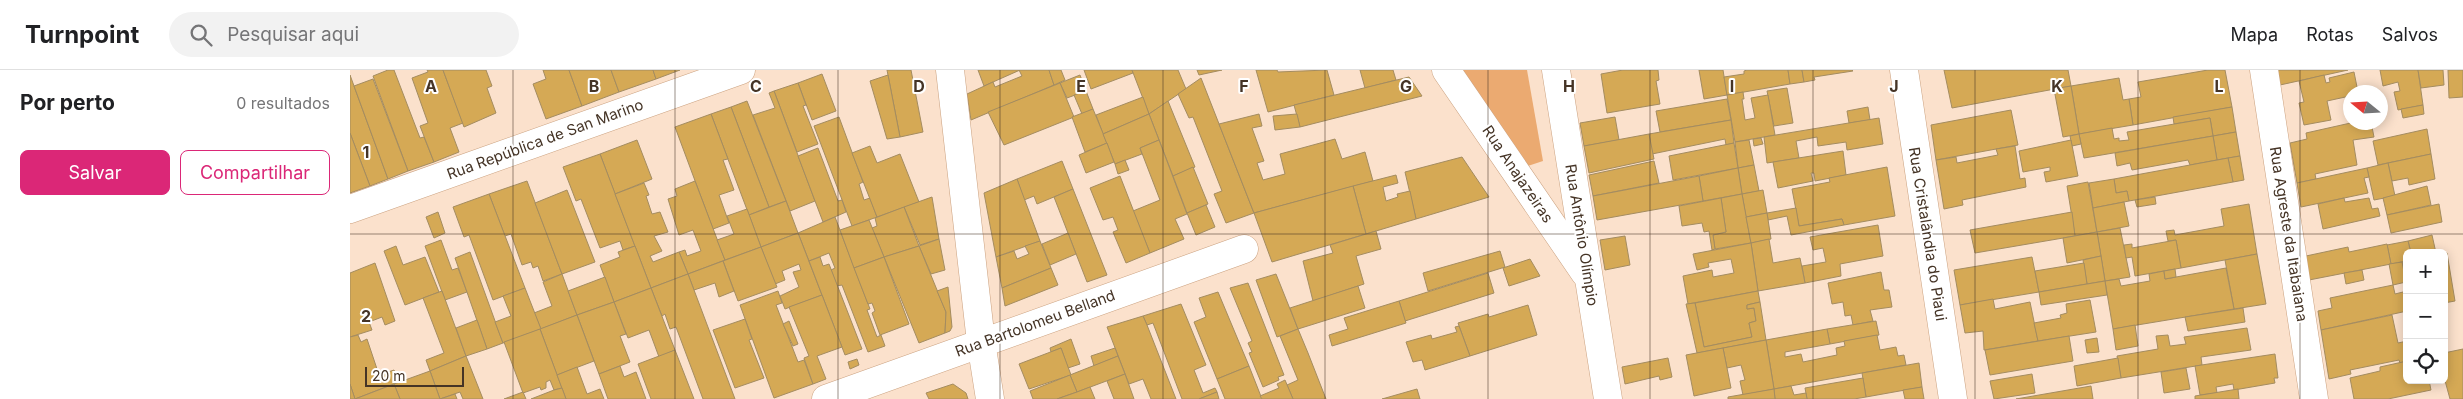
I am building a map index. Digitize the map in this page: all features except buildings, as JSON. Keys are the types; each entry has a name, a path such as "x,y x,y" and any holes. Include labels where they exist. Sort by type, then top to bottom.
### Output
{"street":[{"name":"Rua República de San Marino","path":"350,209 740,70"},
{"path":"950,70 981,342 990,399"},
{"name":"Rua Anajazeiras","path":"1446,70 1589,278"},
{"name":"Rua Antônio Olímpio","path":"1556,70 1608,399"},
{"name":"Rua Cristalândia do Piaui","path":"1904,70 1953,399"},
{"name":"Rua Agreste da Itabaiana","path":"2264,70 2314,399"},
{"name":"Rua Bartolomeu Belland","path":"826,399 1244,249"}],"shaded area":[{"path":"1442,70 1527,70 1543,161 1513,171"}]}
